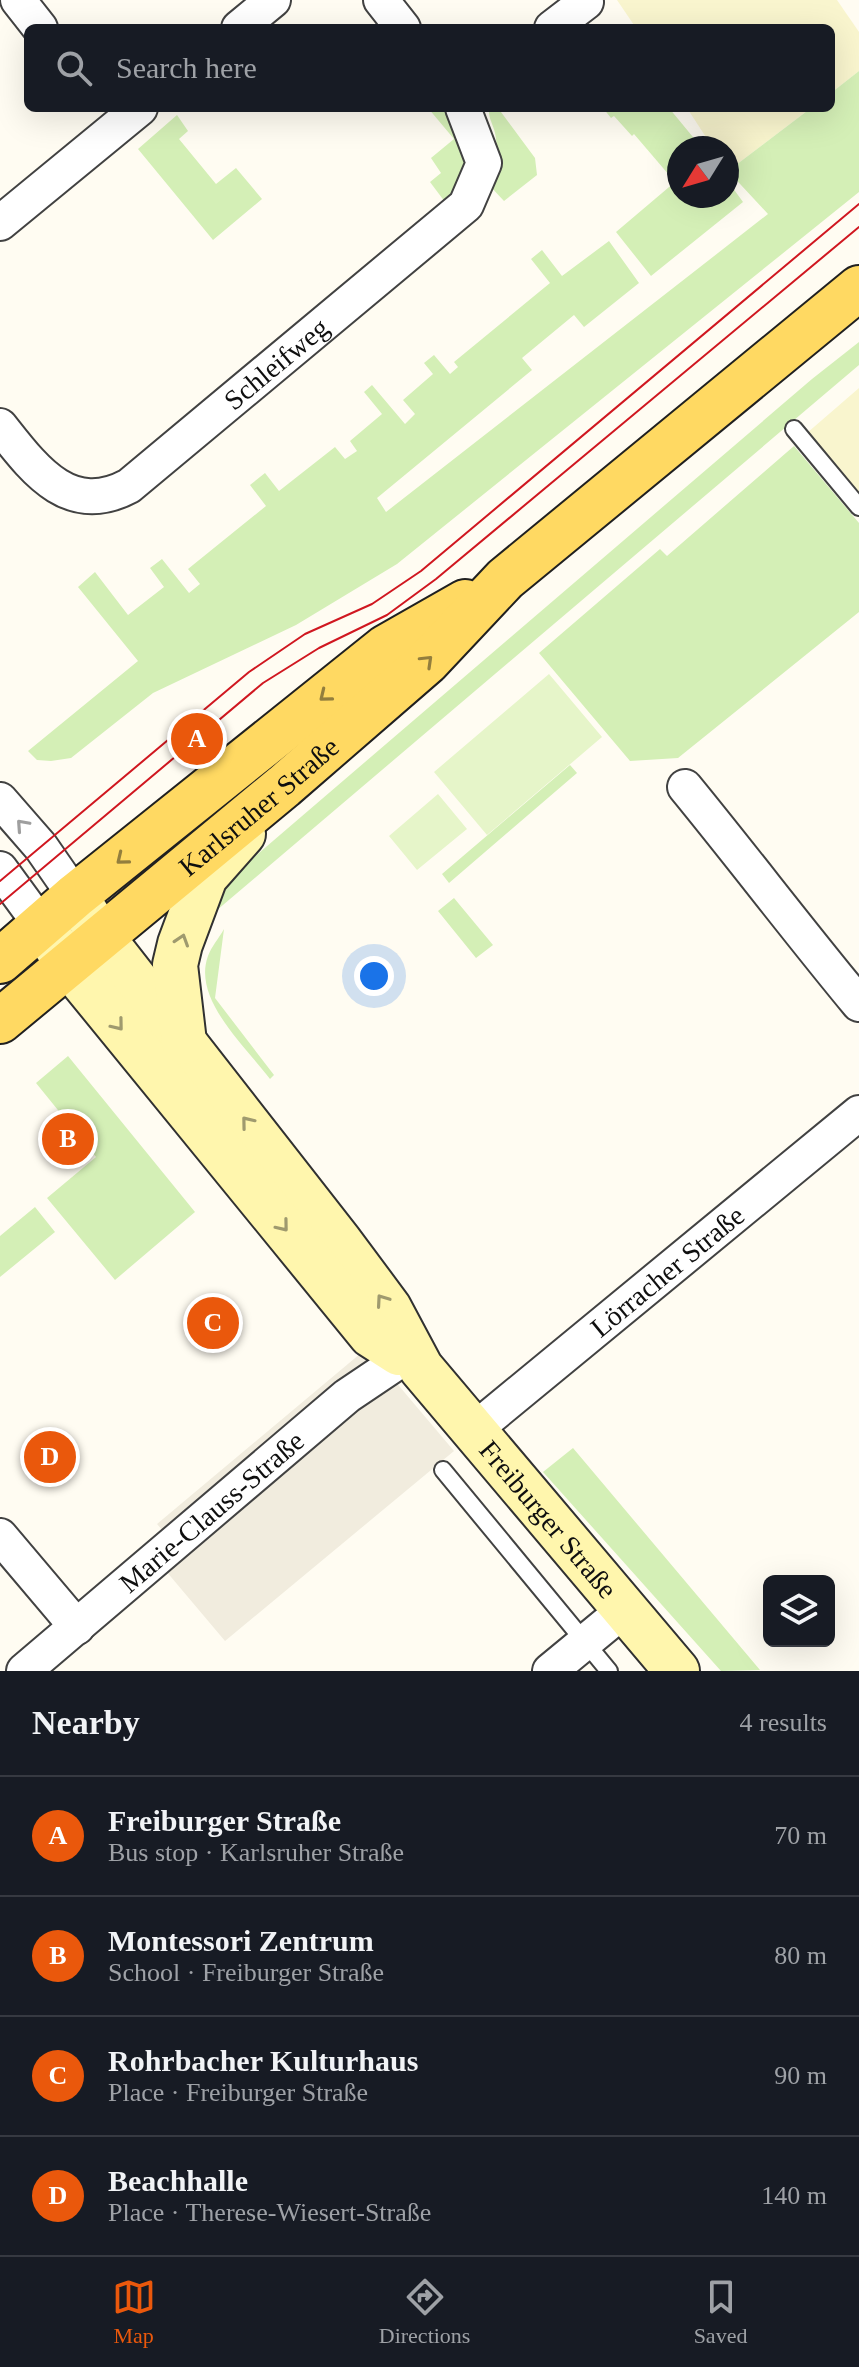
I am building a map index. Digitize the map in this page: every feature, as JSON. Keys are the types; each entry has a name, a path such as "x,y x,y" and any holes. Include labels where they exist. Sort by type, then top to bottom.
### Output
{"main road":[{"name":"Karlsruher Straße","path":"0,1021 284,786 427,662 505,579 859,288"},
{"name":"Karlsruher Straße","path":"0,961 75,896 386,647 505,579"}],"street":[{"path":"18,0 37,24"},
{"path":"244,24 273,0"},
{"path":"381,0 400,24"},
{"path":"557,24 586,2"},
{"name":"Schleifweg","path":"0,426 35,471 58,487 86,496 110,496 129,486 466,205 484,163 465,112"},
{"path":"0,223 121,114"},
{"path":"184,1044 175,965 205,877 284,786"},
{"path":"685,787 859,1004"},
{"path":"0,800 41,847 75,896"},
{"path":"0,869 41,925"},
{"name":"Freiburger Straße","path":"75,896 101,936 296,1183 381,1297 413,1362"},
{"name":"Freiburger Straße","path":"41,925 69,965 371,1335 413,1362 677,1671"},
{"name":"Lörracher Straße","path":"474,1430 859,1113"},
{"name":"Marie-Clauss-Straße","path":"24,1671 347,1396 413,1362"},
{"path":"0,1536 77,1627"},
{"path":"550,1671 624,1610"}],"lane":[{"path":"794,429 859,507"},
{"path":"443,1470 609,1671"}],"shaded area":[{"path":"617,0 837,0 859,32 859,71 835,90 835,24 633,24"},
{"path":"690,112 806,112 739,163 739,136 705,136"},
{"path":"859,388 859,494 807,433"},
{"path":"367,1348 454,1451 225,1641 155,1558 169,1538 157,1524"}],"green space":[{"path":"859,71 859,192 397,564 296,625 153,693 71,758 37,760 28,751 138,661 78,587 95,572 128,615 164,587 150,568 162,559 189,593 200,584 188,569 266,506 250,485 265,473 279,491 335,447 345,459 357,451 350,441 382,414 364,392 372,385 405,424 415,414 403,400 433,374 424,363 434,355 450,374 458,367 454,362 550,283 531,259 542,250 562,276 609,241 639,283 584,327 574,315 522,358 532,370 377,498 386,512 768,214 739,183 739,163 806,112 835,112 835,90"},
{"path":"431,112 451,112 464,157 461,180 445,202 430,182 441,173 431,158 454,139"},
{"path":"489,112 501,112 535,158 537,175 504,201 489,185 496,146"},
{"path":"606,112 672,112 692,136 667,136 667,173 614,116 611,118"},
{"path":"177,115 188,131 179,139 216,184 236,168 262,199 213,240 138,149"},
{"path":"667,189 667,208 736,208 651,276 616,232"},
{"path":"859,342 859,365 210,916 211,894"},
{"path":"794,446 859,523 859,612 678,758 630,761 539,653 660,549 667,556"},
{"path":"549,674 602,737 487,835 434,772"},
{"path":"570,765 577,773 449,883 442,874"},
{"path":"438,794 467,829 417,870 389,836"},
{"path":"454,898 493,945 476,958 438,911"},
{"path":"224,929 215,998 274,1075 270,1079 224,1022 208,989 205,972 208,956"},
{"path":"68,1056 195,1212 115,1280 47,1198 96,1157 36,1083"},
{"path":"35,1207 55,1232 0,1277 0,1236"},
{"path":"573,1448 760,1670 721,1671 543,1472"}],"tram line":[{"path":"0,881 249,672 305,634 372,604 421,571 859,204"},
{"path":"0,904 263,683 319,648 387,615 436,579 859,227"}],"place":[{"name":"Freiburger Straße","path":"197,739"},
{"name":"Montessori Zentrum","path":"68,1139"},
{"name":"Rohrbacher Kulturhaus","path":"213,1323"},
{"name":"Beachhalle","path":"50,1457"}]}
